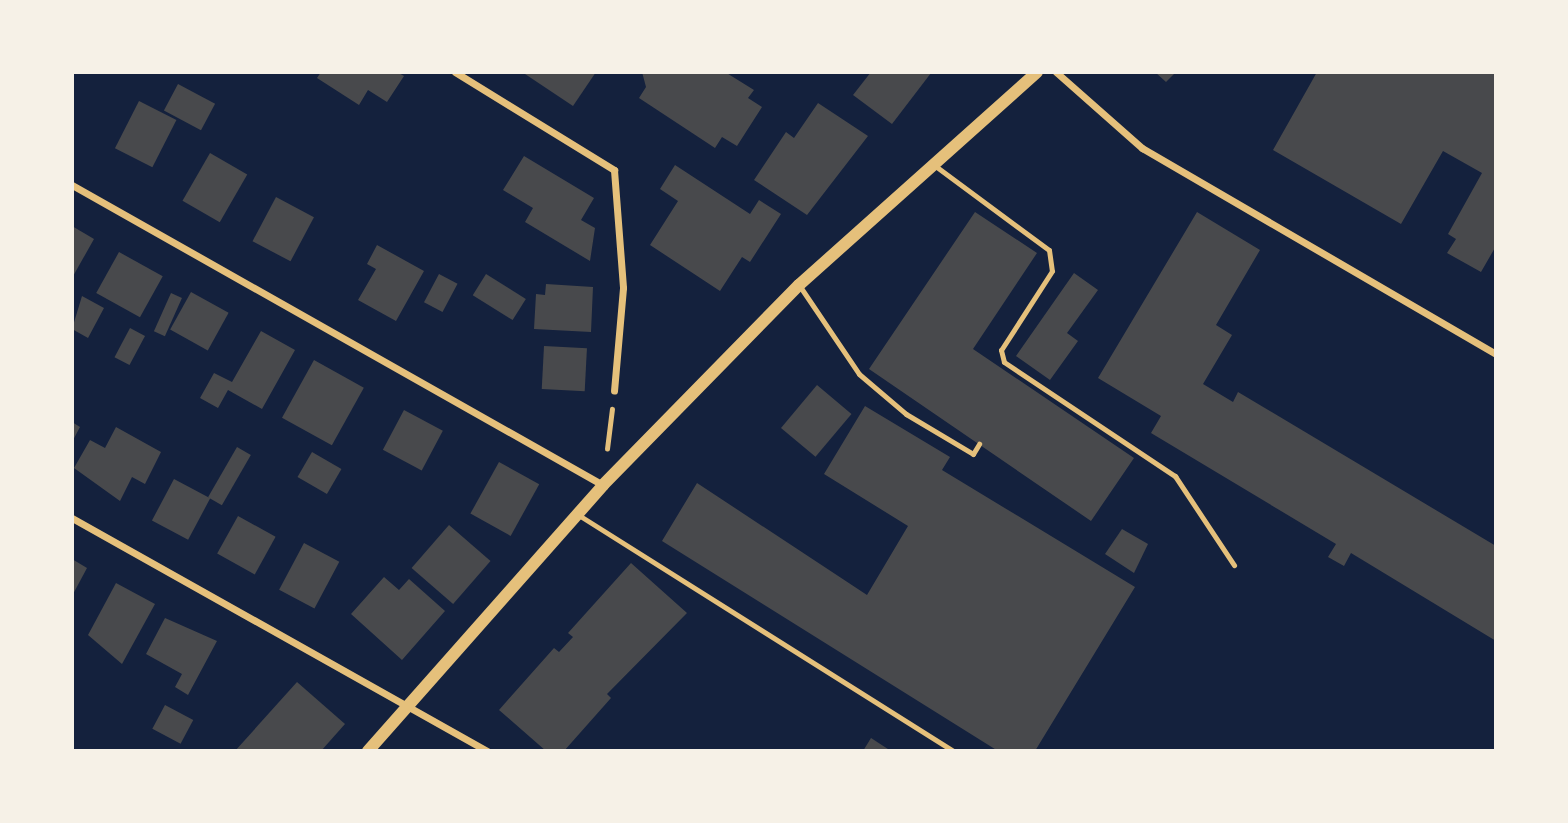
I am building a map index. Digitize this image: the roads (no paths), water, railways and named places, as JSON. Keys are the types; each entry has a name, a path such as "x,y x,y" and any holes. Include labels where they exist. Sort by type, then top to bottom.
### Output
{"street":[{"path":"455,72 614,170 622,288 614,391"},
{"path":"368,751 603,485 799,285 931,163 1037,72"},
{"path":"1056,72 1142,148 1496,354"},
{"path":"72,185 603,485"},
{"path":"72,518 488,751"}],"lane":[{"path":"931,163 1049,250 1052,271 1001,350 1004,362 1175,476 1234,565"},
{"path":"799,285 859,374 906,414 973,454 979,444"},
{"path":"1024,384 1028,378"},
{"path":"577,514 953,751"}]}
